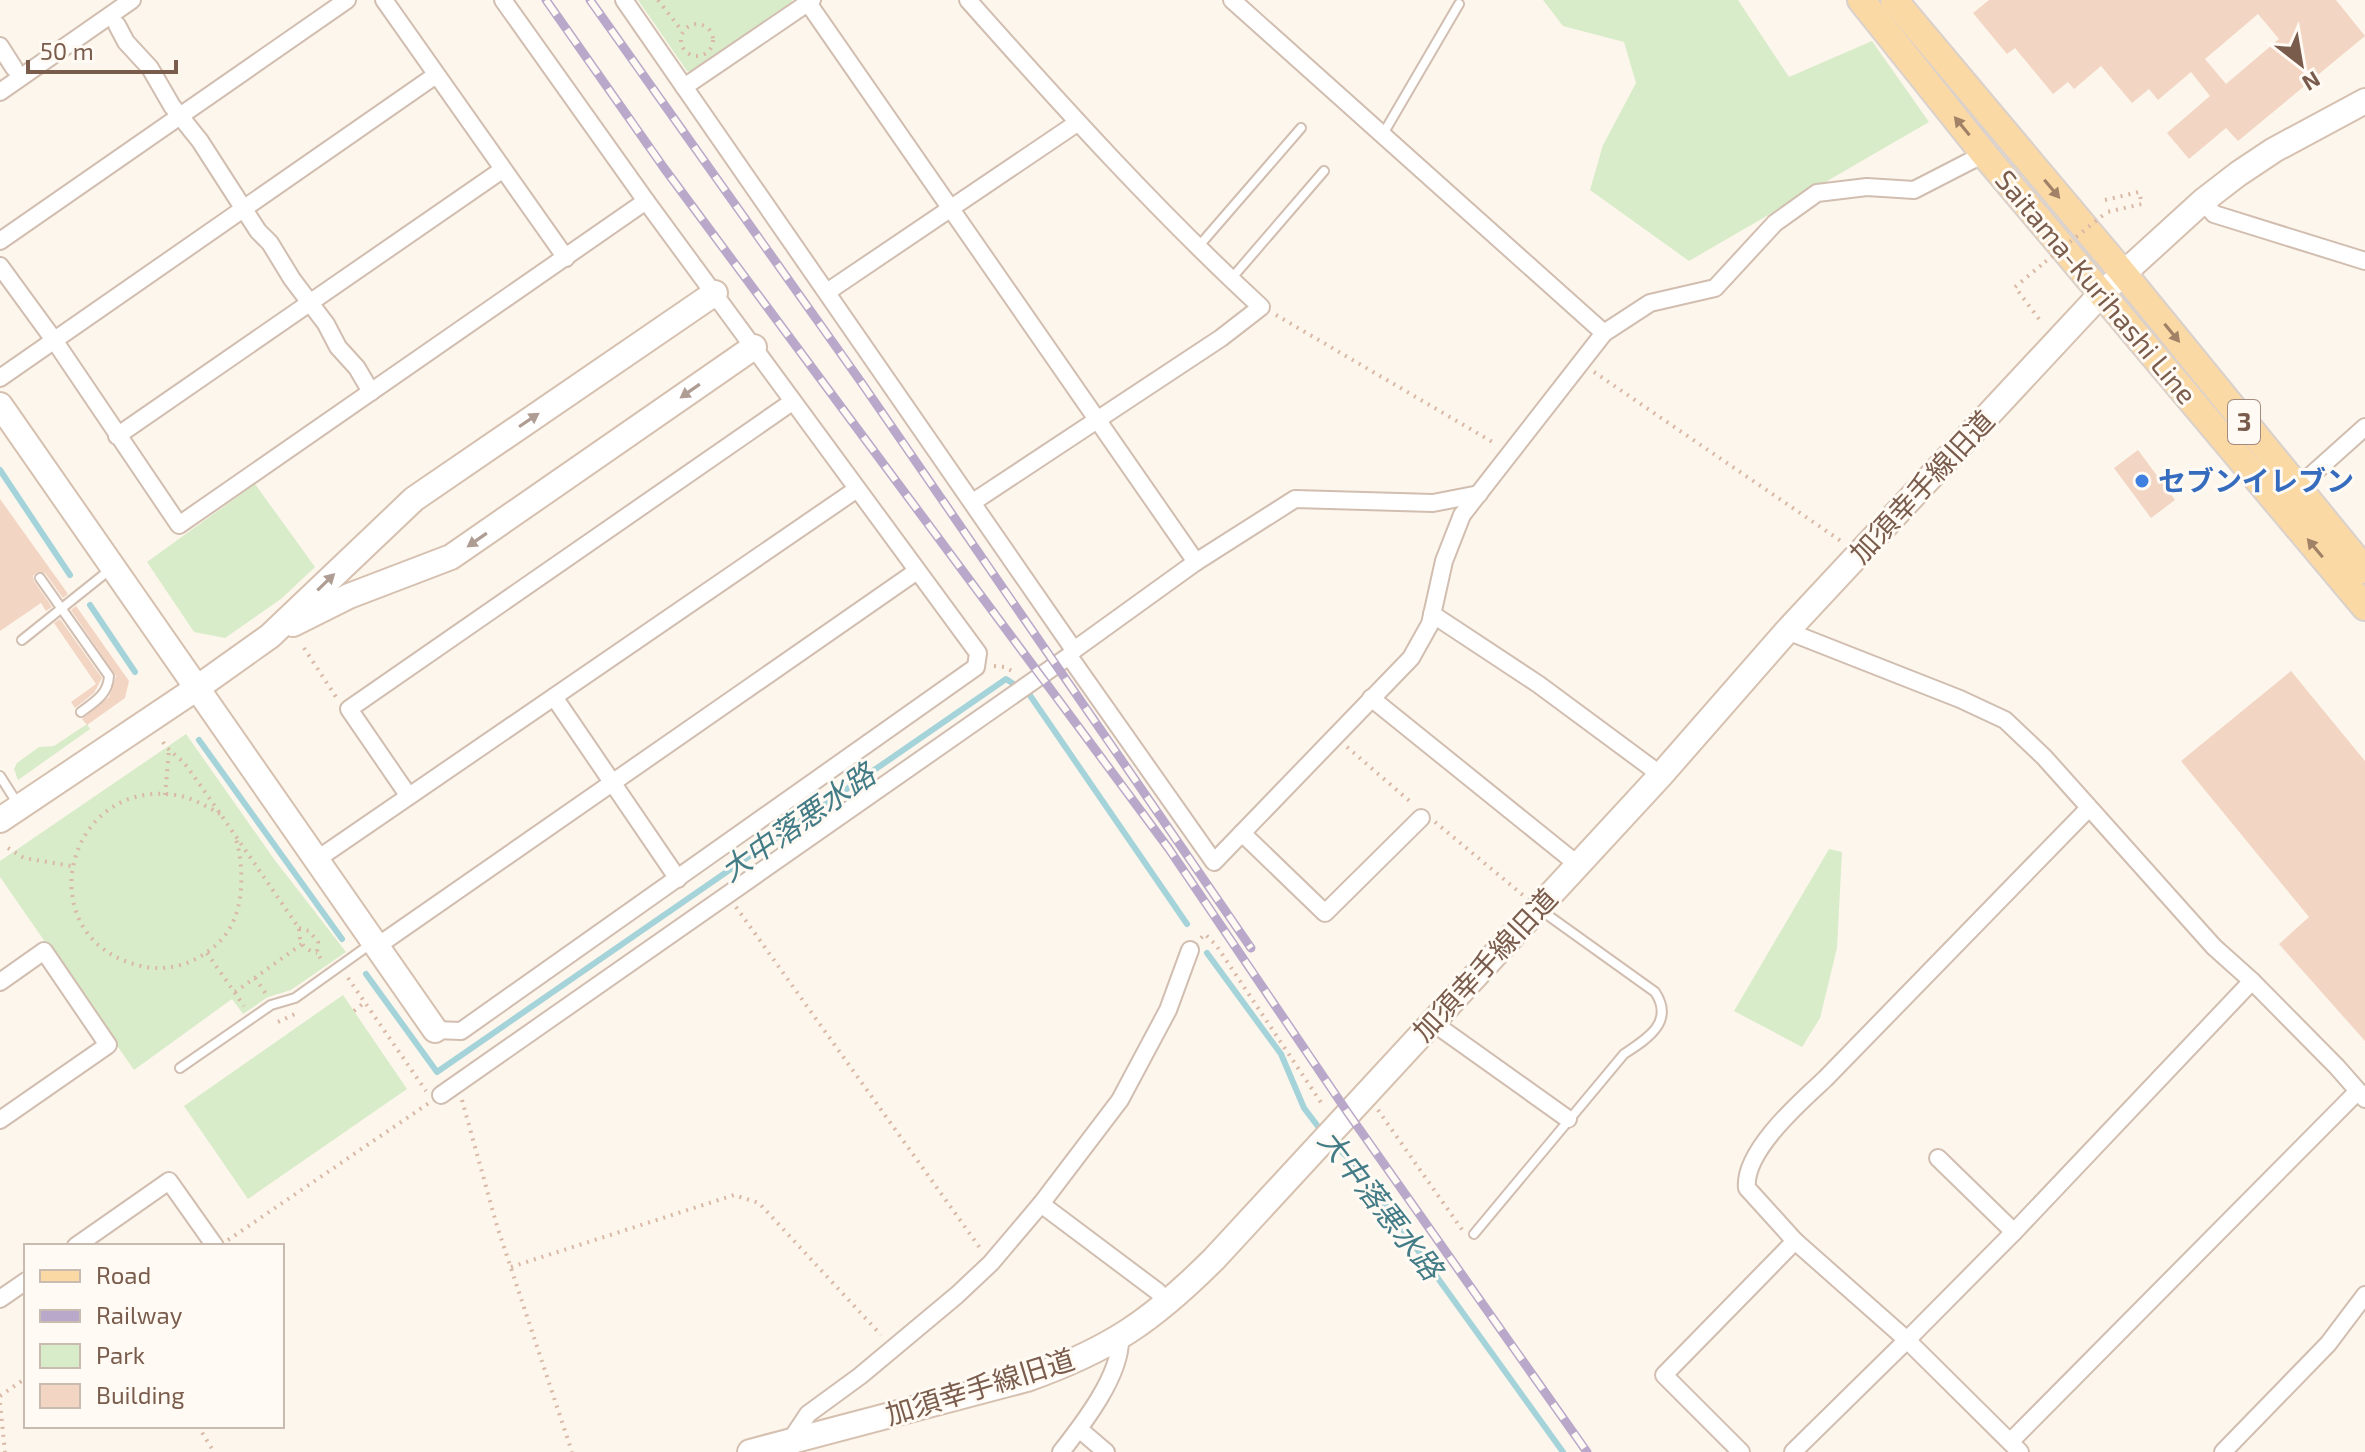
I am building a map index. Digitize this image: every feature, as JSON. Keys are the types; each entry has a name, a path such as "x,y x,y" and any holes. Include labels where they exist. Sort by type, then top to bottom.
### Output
{"main road":[{"name":"Saitama-Kurihashi Line","path":"1861,0 1984,154 2365,607"},
{"name":"Saitama-Kurihashi Line","path":"1894,0 2123,273 2365,570"}],"street":[{"path":"0,92 132,0"},
{"path":"0,241 347,0"},
{"path":"384,0 566,258"},
{"path":"0,405 435,1030 461,1031 976,667 978,653 792,402 503,0"},
{"path":"624,0 973,502 1071,653 1214,862 1411,658 1430,624 1444,561 1462,515 1604,333 1650,303 1715,288 1775,223 1817,193 1867,187 1914,190 1984,154"},
{"path":"968,0 1077,123 1197,248 1261,307 1221,338 973,502"},
{"path":"1232,0 1604,333"},
{"path":"684,87 808,1 1196,562"},
{"path":"117,25 126,42 150,68 179,116 189,125 228,181 258,231 270,243 371,392"},
{"path":"0,46 14,68"},
{"path":"0,378 436,75"},
{"name":"加須幸手線旧道","path":"750,1452 1027,1379 1072,1363 1120,1339 1168,1303 1214,1259 1661,775 1787,631 2101,294 2203,201 2274,150 2365,101"},
{"path":"827,292 1077,123"},
{"path":"117,436 502,170"},
{"path":"0,266 179,525 646,201"},
{"path":"2203,201 2214,214 2365,261"},
{"path":"10,814 270,636 414,499 715,293"},
{"path":"270,636 349,596 451,557 754,347"},
{"path":"408,795 349,709 792,402"},
{"path":"2298,487 2365,427"},
{"path":"316,860 857,489"},
{"path":"437,1097 728,895 1196,562 1295,499 1433,503 1479,494"},
{"path":"374,945 614,783 917,571"},
{"path":"1432,614 1538,684 1661,775"},
{"path":"1787,631 1960,699 2005,720 2044,757 2214,947 2252,981 2362,1095 2018,1449 1907,1340 1795,1241 1747,1188 1746,1176 1778,1122 1825,1079 2088,809"},
{"path":"554,697 678,879"},
{"path":"1371,698 1577,864"},
{"path":"1242,833 1325,913 1421,818"},
{"path":"790,1441 808,1414 894,1348 991,1263 1041,1204 1120,1100 1168,1010 1190,950"},
{"path":"0,982 44,951 108,1045 0,1120"},
{"path":"1793,1452 2014,1232 2252,981"},
{"path":"1432,1022 1568,1119"},
{"path":"1938,1158 2014,1232"},
{"path":"79,1244 169,1181 216,1244"},
{"path":"1041,1204 1157,1291 1168,1303"},
{"path":"1741,1452 1664,1375 1795,1241"},
{"path":"0,1299 24,1282"},
{"path":"2223,1452 2328,1344 2365,1295"},
{"path":"1061,1452 1079,1429 1116,1365 1120,1339"},
{"path":"1079,1429 1106,1452"}],"lane":[{"path":"1383,134 1459,4"},
{"path":"1197,248 1301,128"},
{"path":"1231,279 1324,171"},
{"path":"22,640 114,566"},
{"path":"40,578 109,676 108,686 101,697 81,712"},
{"path":"0,776 10,814"},
{"path":"1474,1234 1624,1054 1661,1023 1663,1011 1655,992 1538,908"},
{"path":"180,1068 271,1005 295,998 374,945"}],"path":[{"path":"658,0 682,31 682,45 688,54 702,56 710,50 713,42 707,27 689,26 682,31"},
{"path":"2039,319 2015,287 2107,212 2142,204 2139,192 2105,200"},
{"path":"1261,307 1512,454"},
{"path":"1581,363 1860,554"},
{"path":"304,648 339,701 349,709"},
{"path":"163,742 169,751 178,754 299,928 299,940 306,950 317,953"},
{"path":"165,795 169,751"},
{"path":"220,814 182,797 165,795 140,797 109,809 83,836 71,866 73,903 90,937 119,959 149,968 180,965 207,953 222,939 238,905 243,872 236,839"},
{"path":"8,848 24,858 71,866"},
{"path":"728,895 991,1263"},
{"path":"299,928 309,931 318,942 317,953 323,962 333,954"},
{"path":"1190,950 1205,934 1216,945 1336,1126"},
{"path":"235,992 302,944"},
{"path":"207,953 253,1018"},
{"path":"255,978 266,994"},
{"path":"220,1244 437,1097 348,978"},
{"path":"354,1011 365,1002"},
{"path":"458,1083 476,1154 572,1452"},
{"path":"1374,1105 1467,1237 1474,1234"},
{"path":"511,1267 734,1195 759,1203 894,1348"},
{"path":"0,1396 24,1379"},
{"path":"0,1403 5,1452"},
{"path":"199,1428 214,1452"}],"green space":[{"path":"638,0 792,0 790,8 696,73 687,71"},
{"path":"1543,0 1738,0 1789,77 1872,41 1929,122 1689,261 1590,190 1603,145 1636,83 1624,42 1563,26"},
{"path":"255,484 315,567 281,599 225,638 194,632 147,562"},
{"path":"87,724 90,729 18,780 14,769 17,763 39,747 54,746"},
{"path":"186,734 274,859 346,952 291,990 268,997 243,1014 232,999 134,1070 0,877 0,861"},
{"path":"1829,849 1842,852 1837,948 1820,1018 1802,1047 1734,1011"},
{"path":"343,995 407,1089 248,1199 184,1106"}],"building":[{"path":"1989,0 2336,0 2365,36 2238,141 2226,128 2189,159 2167,133 2210,96 2191,72 2158,100 2149,89 2132,103 2101,66 2074,89 2068,82 2053,94 2015,48 2007,54 1973,13","holes":["2258,14 2279,39 2226,84 2205,59"]},
{"path":"2138,450 2175,500 2151,518 2114,468"},
{"path":"0,499 68,594 63,598 45,573 37,572 33,576 34,581 52,607 46,611 41,603 0,631"},
{"path":"76,606 129,681 125,698 87,725 82,719 109,697 116,676 71,610"},
{"path":"60,619 102,678 94,693 75,708 71,702 96,684 54,623"},
{"path":"2291,671 2365,761 2365,1041 2279,944 2309,917 2181,761"}],"waterway":[{"name":"大中落悪水路","path":"0,470 70,575"},
{"name":"大中落悪水路","path":"90,605 135,672"},
{"name":"大中落悪水路","path":"366,974 437,1072 1006,679 1029,694 1187,924"},
{"name":"大中落悪水路","path":"199,740 342,939"},
{"name":"大中落悪水路","path":"1207,953 1281,1054 1304,1108 1323,1133"},
{"name":"大中落悪水路","path":"1331,1141 1360,1170 1563,1452"}],"railway":[{"path":"546,0 664,168 1169,849 1348,1113 1587,1452"},
{"path":"590,0 861,382 1251,948"}],"place":[{"name":"セブンイレブン","path":"2142,481"}]}
